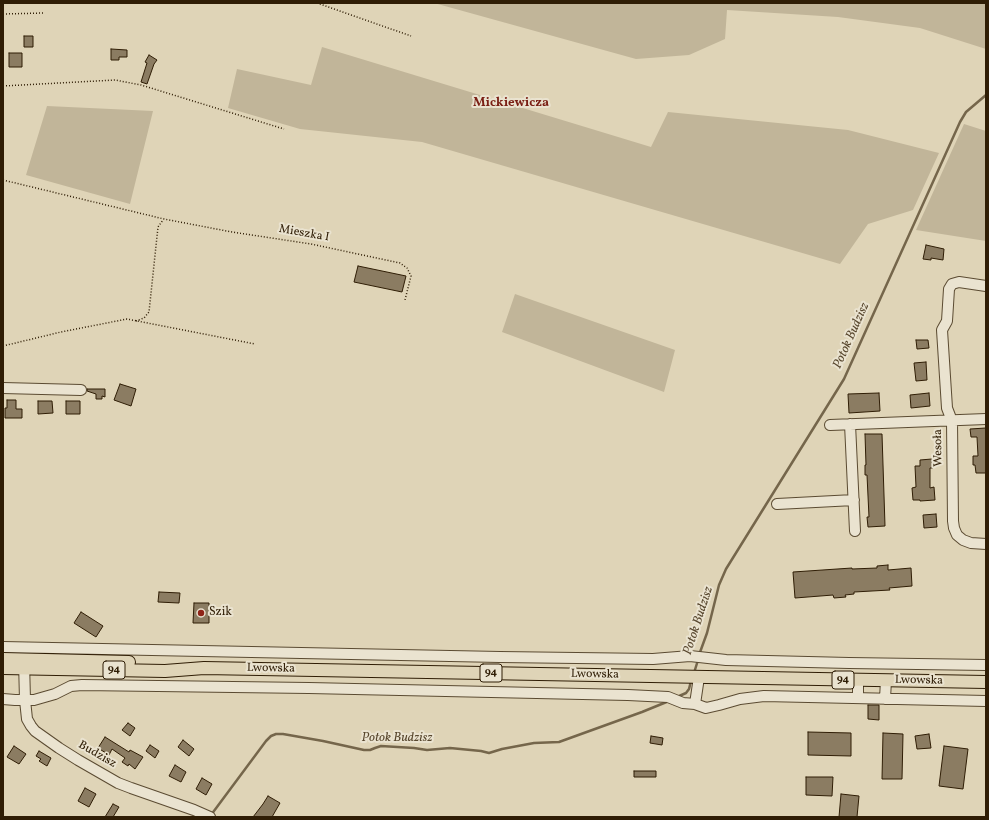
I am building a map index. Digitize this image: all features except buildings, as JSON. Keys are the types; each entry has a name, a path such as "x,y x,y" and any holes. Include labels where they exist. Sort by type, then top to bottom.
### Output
{"main road":[{"name":"Lwowska","path":"3,659 24,664"},
{"name":"Lwowska","path":"3,668 24,664 165,663 204,668 986,682"}],"street":[{"name":"Wesoła","path":"986,286 959,282 952,284 949,289 947,321 942,330 947,408 952,421 954,528 957,535 963,540 971,543 986,544"},
{"path":"3,388 81,390"},
{"path":"830,425 986,419"},
{"path":"850,424 856,531"},
{"path":"777,504 854,500"},
{"path":"3,646 500,657 653,659 700,656 732,660 986,665"},
{"path":"225,668 226,652"},
{"path":"731,678 732,660"},
{"name":"Budzisz","path":"24,664 27,719 30,726 43,737 108,777 131,788 208,816"},
{"path":"695,704 699,677"},
{"path":"858,680 858,698"},
{"path":"885,699 886,680"},
{"path":"3,699 34,700 49,697 71,686 82,685 628,694 668,697 683,703 695,704 706,708 752,697 764,696 986,701"}],"path":[{"path":"317,3 411,36"},
{"path":"3,14 44,13"},
{"path":"3,86 115,80 142,85 284,129"},
{"path":"3,180 164,219 158,227 149,312 144,318 136,321"},
{"name":"Mieszka I","path":"164,219 232,232 310,244 400,263 406,268 411,276 405,300"},
{"path":"3,346 61,332 127,320 255,344"}],"shaded area":[{"path":"434,3 986,3 986,49 920,28 838,17 727,10 725,39 689,55 636,59"},
{"path":"322,47 651,147 668,112 848,130 939,153 913,210 868,224 840,264 422,142 300,129 228,108 237,69 311,85"},
{"path":"47,106 153,111 130,204 26,175"},
{"path":"964,124 986,131 986,241 916,230"},
{"path":"515,294 675,350 664,392 502,332"}],"waterway":[{"name":"Potok Budzisz","path":"699,655 707,633 719,585 726,569 844,379 960,122 966,112 986,95"},
{"name":"Potok Budzisz","path":"694,673 698,660"},
{"name":"Potok Budzisz","path":"677,697 686,693 689,689 691,681"},
{"name":"Potok Budzisz","path":"211,815 266,741 271,736 276,734 323,741 364,750 370,750 381,746 427,750 450,748 489,753 534,743 559,742 669,701"}],"place":[{"name":"Szik","path":"201,613"}],"district":[{"name":"Mickiewicza","path":"511,104"}]}
